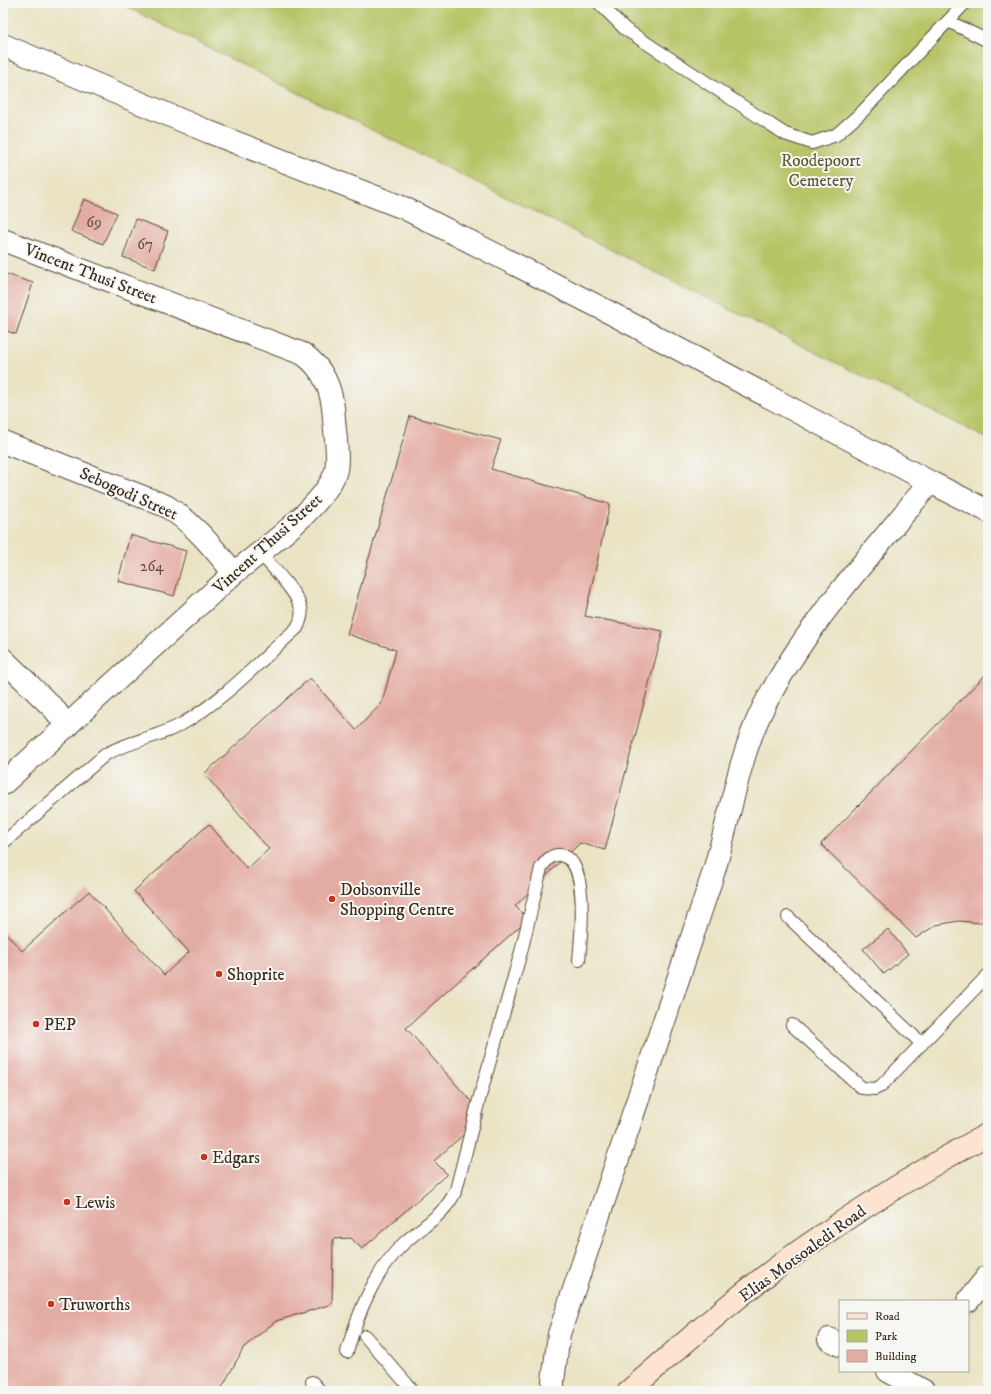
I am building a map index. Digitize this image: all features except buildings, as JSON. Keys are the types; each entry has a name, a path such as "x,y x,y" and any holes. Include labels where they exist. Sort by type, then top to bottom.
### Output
{"main road":[{"name":"Elias Motsoaledi Road","path":"629,1391 708,1323 804,1247 932,1164 988,1134"}],"street":[{"path":"3,45 209,132 404,208 601,308 930,482 988,511"},
{"name":"Vincent Thusi Street","path":"3,240 290,348 308,357 327,379 331,395 337,454 336,469 332,481 319,499 260,553 234,573 3,784"},
{"name":"Sebogodi Street","path":"3,442 166,506 184,517 197,528 234,573"},
{"path":"554,1391 553,1381 559,1334 713,874 743,759 763,708 782,672 805,637 930,482"},
{"path":"3,658 55,710 67,727"},
{"path":"969,1300 988,1276"},
{"path":"891,1372 918,1382"}],"lane":[{"path":"599,3 625,29 651,47 785,134 812,143 836,135 862,112 965,3"},
{"path":"948,21 988,41"},
{"path":"3,843 106,754 123,745 181,725 206,709 297,628 302,619 301,607 289,587 260,553"},
{"path":"347,1352 355,1324 385,1265 413,1235 440,1214 450,1203 456,1190 480,1096 521,952 541,868 550,857 557,855 570,858 575,864 578,876 583,922 579,960"},
{"path":"788,917 922,1044"},
{"path":"792,1025 862,1088 870,1089 881,1086 988,975"},
{"path":"365,1336 413,1391"},
{"path":"312,1382 320,1391"}],"green space":[{"name":"Roodepoort Cemetery","path":"119,3 988,3 988,439"}],"place":[{"name":"Dobsonville Shopping Centre","path":"332,899"},
{"name":"Shoprite","path":"219,974"},
{"name":"PEP","path":"36,1024"},
{"name":"Edgars","path":"204,1157"},
{"name":"Lewis","path":"67,1202"},
{"name":"Truworths","path":"51,1304"}]}
